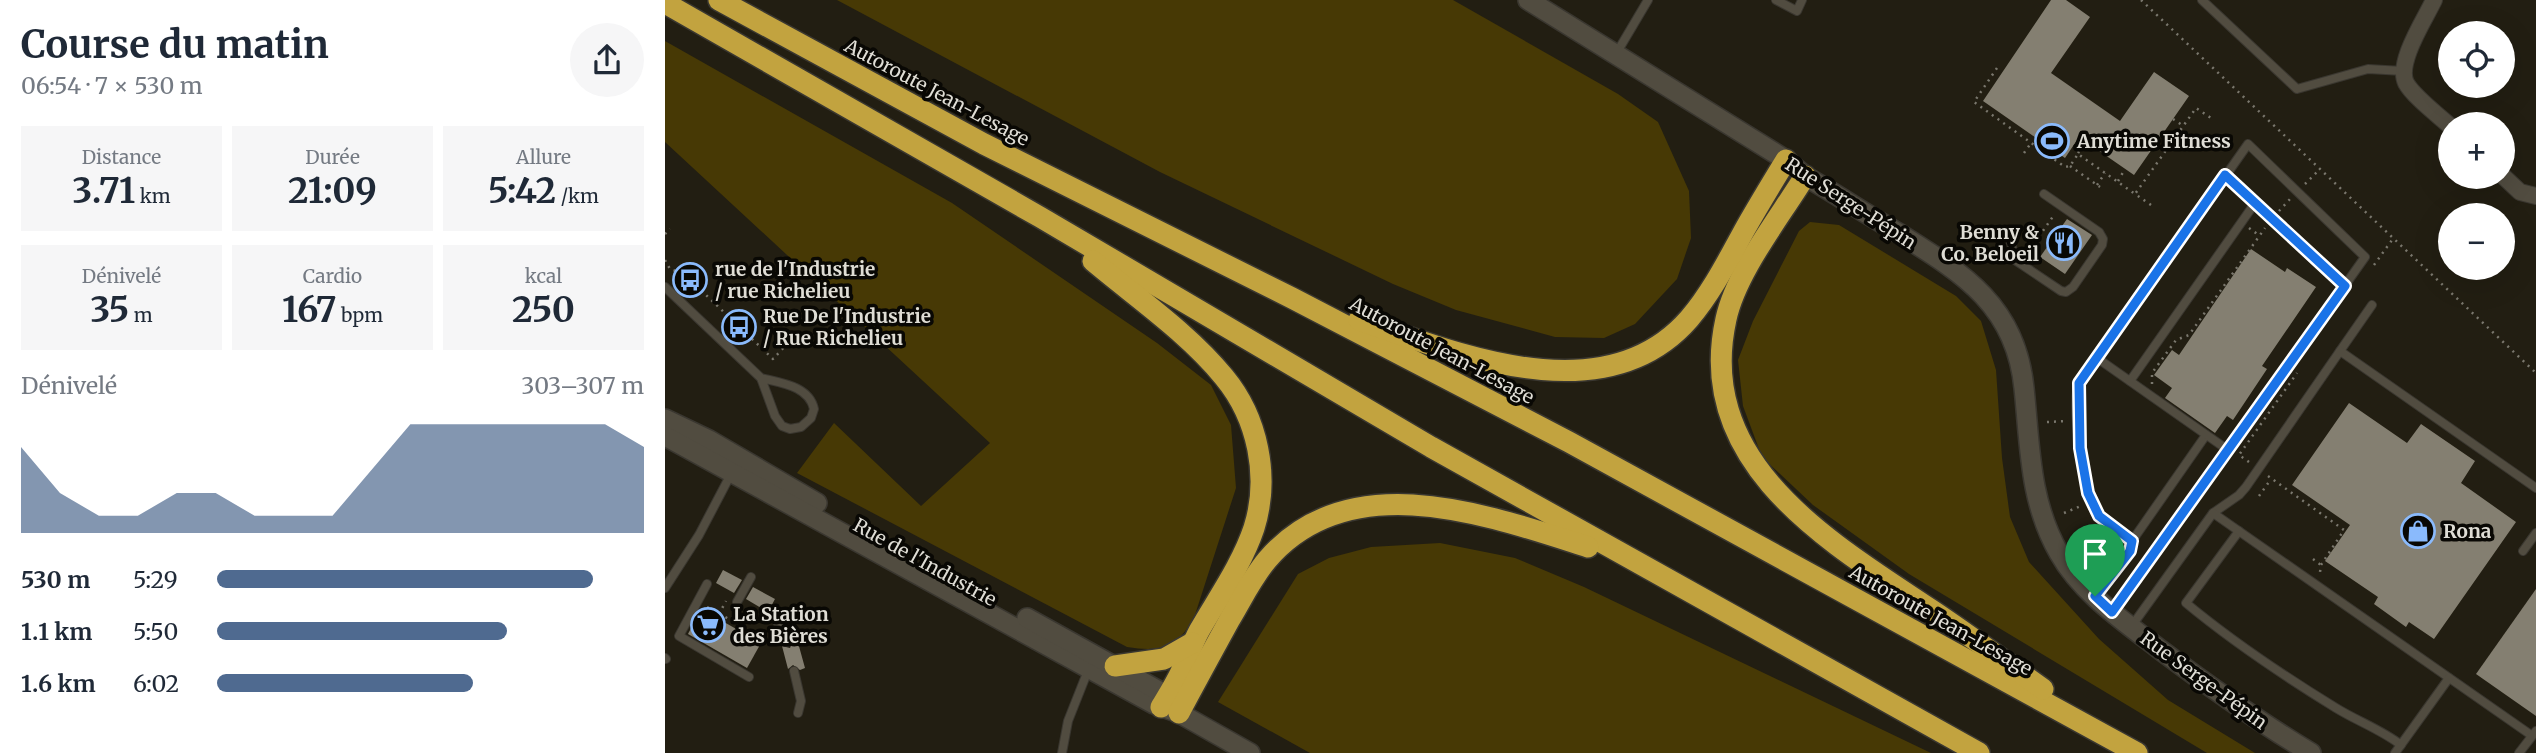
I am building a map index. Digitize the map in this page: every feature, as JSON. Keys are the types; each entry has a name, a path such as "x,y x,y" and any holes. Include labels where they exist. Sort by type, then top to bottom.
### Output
{"highway":[{"name":"Autoroute Jean-Lesage","path":"719,0 984,144 1292,298 1581,449 2130,750"},
{"path":"665,3 1040,217 1431,447 1979,753"},
{"path":"1292,298 1430,344 1506,364 1571,371 1611,366 1649,350 1688,319 1716,282 1786,160"},
{"path":"1805,176 1744,274 1734,292 1726,318 1722,345 1723,387 1727,409 1741,442 1772,487 1827,538 2130,750"},
{"path":"1040,217 1203,355 1232,388 1250,424 1260,462 1261,489 1257,515 1244,550 1192,643 1169,705"},
{"path":"1169,705 1267,560 1284,543 1304,529 1340,513 1395,504 1454,510 1516,524 1632,561"},
{"path":"1115,666 1164,659 1192,643"}],"street":[{"path":"2434,0 2403,71 2408,86 2438,115"},
{"name":"Rue Serge-Pépin","path":"1531,1 1786,160 1805,176 1954,269 1984,294 2000,315 2013,340 2021,364 2030,460 2042,515 2059,554 2074,575 2112,612 2245,710 2311,753"},
{"path":"2515,187 2520,192 2536,196"},
{"name":"Rue de l'Industrie","path":"665,419 709,440 807,497 1115,666 1169,705 1250,753"},
{"name":"Rue de l'Industrie","path":"665,436 1089,668 1169,705"}],"lane":[{"path":"1616,54 1648,0"},
{"path":"1776,0 1797,11 1802,0"},
{"path":"2202,0 2297,89 2368,69 2403,71"},
{"path":"2112,612 2365,257 2248,144 2079,383 2078,426 2088,493 2099,516 2132,541"},
{"path":"2225,175 2345,286"},
{"path":"2011,242 2015,260 2066,292 2073,288 2102,246 2103,239 2099,232 2044,194"},
{"path":"2130,381 2255,203"},
{"path":"665,286 761,378 775,416 782,426 796,429 809,421 814,410 807,395 791,386 761,378"},
{"path":"2131,627 2213,513 2246,487 2372,305"},
{"path":"2340,351 2536,488"},
{"path":"2097,358 2228,450"},
{"path":"2095,596 2130,551 2132,541 2206,435"},
{"path":"665,588 699,535 732,471"},
{"path":"2213,513 2449,678 2534,733 2519,753"},
{"path":"2239,531 2186,603 2240,645 2336,708 2401,745"},
{"path":"2523,551 2536,533"},
{"path":"737,601 751,577"},
{"path":"707,584 679,636 748,677"},
{"path":"778,624 787,642"},
{"path":"1062,753 1068,721 1089,668"},
{"path":"794,671 801,701 798,713"},
{"path":"2395,753 2449,678"}],"path":[{"path":"2141,0 2392,240 2536,373"},
{"path":"1997,68 1974,102 2065,167 2070,166 2099,186 2105,173"},
{"path":"2135,194 2196,108 2211,118"},
{"path":"2173,119 2183,126"},
{"path":"2070,166 2085,141"},
{"path":"2024,153 2031,143"},
{"path":"2052,158 2056,152"},
{"path":"2078,154 2151,205"},
{"path":"2117,181 2125,169"},
{"path":"2303,186 2318,170"},
{"path":"2277,214 2293,197"},
{"path":"2031,248 2058,210"},
{"path":"2248,227 2260,236"},
{"path":"2153,384 2153,373 2176,340 2189,335 2265,228"},
{"path":"665,234 670,229"},
{"path":"2374,265 2392,240"},
{"path":"665,260 670,269 684,274 773,359 788,342"},
{"path":"2251,464 2239,455 2303,366"},
{"path":"2047,422 2060,422"},
{"path":"2265,474 2344,530 2321,565 2320,572 2326,579"},
{"path":"2259,496 2271,478"},
{"path":"2063,513 2075,508"},
{"path":"2313,559 2321,565"},
{"path":"719,614 728,597"},
{"path":"700,603 768,641"},
{"path":"743,627 752,610"}],"shaded area":[{"path":"837,0 1453,0 1618,94 1658,122 1689,191 1691,238 1677,279 1635,324 1604,338 1555,337 1456,310 1393,284 1160,172"},
{"path":"665,41 952,203 1157,343 1211,385 1231,425 1236,488 1194,618 1174,642 1149,649 1127,647 797,473 834,423 921,506 990,443 665,142"},
{"path":"1810,222 1839,225 1956,296 1981,321 1996,370 2002,458 2010,517 2029,562 2099,639 2168,700 2255,753 2207,753 1909,574 1813,505 1762,457 1743,406 1738,360 1753,321 1799,231"},
{"path":"1440,543 1515,558 1584,587 1931,753 1310,753 1218,702 1298,574 1329,558 1371,547"}],"building":[{"path":"2051,0 2066,0 2090,17 2051,73 2120,121 2154,72 2189,96 2134,175 2079,137 2065,158 1983,101"},
{"path":"2067,219 2092,235 2065,274 2040,257"},
{"path":"2251,249 2285,272 2287,268 2316,287 2262,366 2267,369 2233,420 2227,416 2215,433 2165,398 2172,388 2154,375 2172,350 2179,355"},
{"path":"2349,403 2407,443 2421,424 2475,461 2461,483 2516,522 2434,639 2409,622 2406,627 2374,604 2378,597 2325,561 2350,525 2292,485"},
{"path":"723,570 742,580 734,593 716,583"},
{"path":"753,587 775,599 768,612 746,599"},
{"path":"2536,589 2536,716 2476,674"},
{"path":"701,609 761,643 747,668 688,634"},
{"path":"797,639 805,668 800,670 793,665 788,669 782,646 790,648 793,640"}],"place":[{"name":"Anytime Fitness","path":"2052,141"},
{"name":"Benny & Co. Beloeil","path":"2064,243"},
{"name":"rue de l'Industrie / rue Richelieu","path":"690,280"},
{"name":"Rue De l'Industrie / Rue Richelieu","path":"739,327"},
{"name":"Rona","path":"2418,531"},
{"name":"La Station des Bières","path":"708,625"}],"route":[{"path":"2225,175 2345,286 2112,612 2095,596 2130,551 2132,541 2099,516 2088,493 2081,462 2078,421 2080,379 2225,175"}]}
